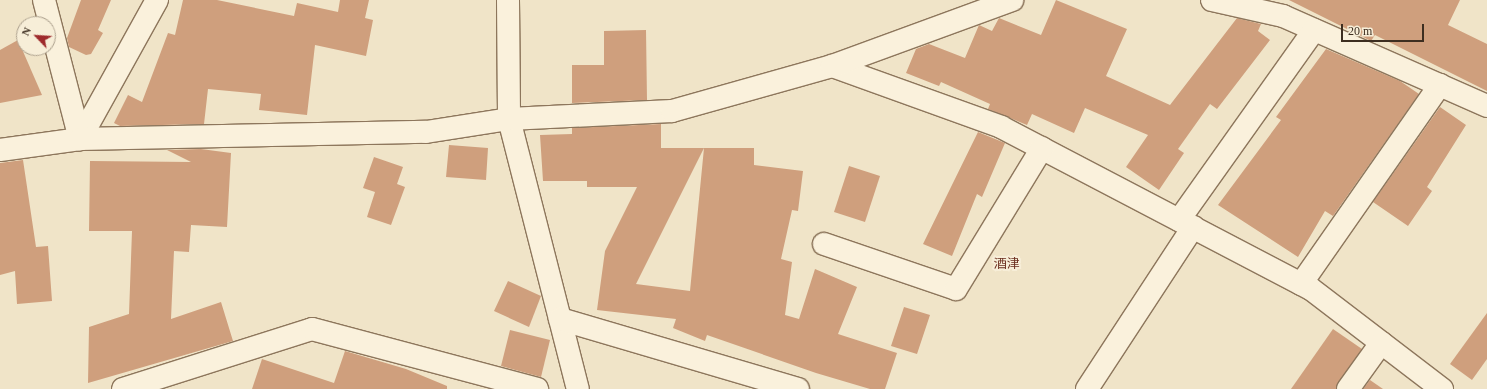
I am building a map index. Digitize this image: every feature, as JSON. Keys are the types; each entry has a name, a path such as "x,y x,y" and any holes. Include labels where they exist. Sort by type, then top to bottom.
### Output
{"street":[{"path":"44,0 80,140"},
{"path":"80,140 157,0"},
{"path":"508,0 509,119 578,389"},
{"path":"0,150 80,140 426,132 509,119 672,111 832,66 1012,0"},
{"path":"1212,0 1283,16 1487,106"},
{"path":"1087,389 1186,223 1314,30"},
{"path":"832,66 1002,127 1186,223 1301,284 1442,389"},
{"path":"1301,284 1440,85"},
{"path":"824,244 956,290 1042,148"},
{"path":"560,319 798,389"},
{"path":"123,389 312,330 537,389"},
{"path":"1348,389 1381,343"}],"building":[{"path":"81,0 111,0 98,30 103,33 91,54 86,55 69,47 67,38"},
{"path":"183,0 217,0 294,16 297,3 338,12 340,0 369,0 365,18 373,20 366,56 315,45 307,115 259,110 261,94 208,89 204,124 120,126 114,123 128,95 142,102 168,33 175,35"},
{"path":"1056,0 1127,29 1106,76 1170,105 1237,18 1261,24 1258,31 1270,40 1217,109 1210,104 1178,149 1184,153 1159,190 1126,167 1148,135 1085,108 1074,133 1032,114 1027,125 988,109 990,104 941,82 939,86 906,73 916,49 929,44 965,58 979,25 992,31 999,18 1041,35"},
{"path":"1289,0 1460,0 1448,25 1487,44 1487,91 1375,35 1371,41"},
{"path":"646,30 647,100 572,103 572,65 604,65 604,31"},
{"path":"16,41 16,56 25,56 42,95 0,103 0,50"},
{"path":"1326,49 1400,81 1419,94 1333,216 1325,211 1298,257 1218,205 1281,120 1276,117"},
{"path":"1440,107 1466,125 1427,187 1432,191 1408,226 1373,202"},
{"path":"661,124 661,148 704,148 754,148 754,165 803,171 798,211 792,210 781,259 792,262 785,315 799,319 815,269 857,287 838,334 897,353 885,389 870,389 816,373 707,335 705,341 673,328 676,319 597,310 605,251 637,187 587,187 587,181 543,181 540,135 572,134 572,128","holes":["704,148 690,291 636,284"]},
{"path":"978,132 1005,143 982,197 977,194 952,256 923,244"},
{"path":"449,145 488,148 486,180 446,177"},
{"path":"201,149 231,153 227,227 191,225 189,252 174,251 171,319 221,302 233,341 88,383 89,327 129,314 132,231 89,231 90,161 191,162 167,150"},
{"path":"374,157 403,167 397,184 405,187 391,225 367,217 375,192 363,188"},
{"path":"23,160 36,247 48,246 52,301 17,304 15,271 0,275 0,163"},
{"path":"849,166 880,176 865,222 834,212"},
{"path":"508,281 541,296 529,327 494,311"},
{"path":"904,307 930,315 917,354 891,346"},
{"path":"1487,313 1487,359 1472,380 1450,364"},
{"path":"1333,329 1362,349 1336,389 1291,389"},
{"path":"510,330 550,340 541,377 501,366"},
{"path":"345,351 406,369 447,386 447,389 252,389 262,359 334,383"},
{"path":"1370,380 1383,389 1363,389"}],"district":[{"name":"酒津","path":"1007,264"}]}
